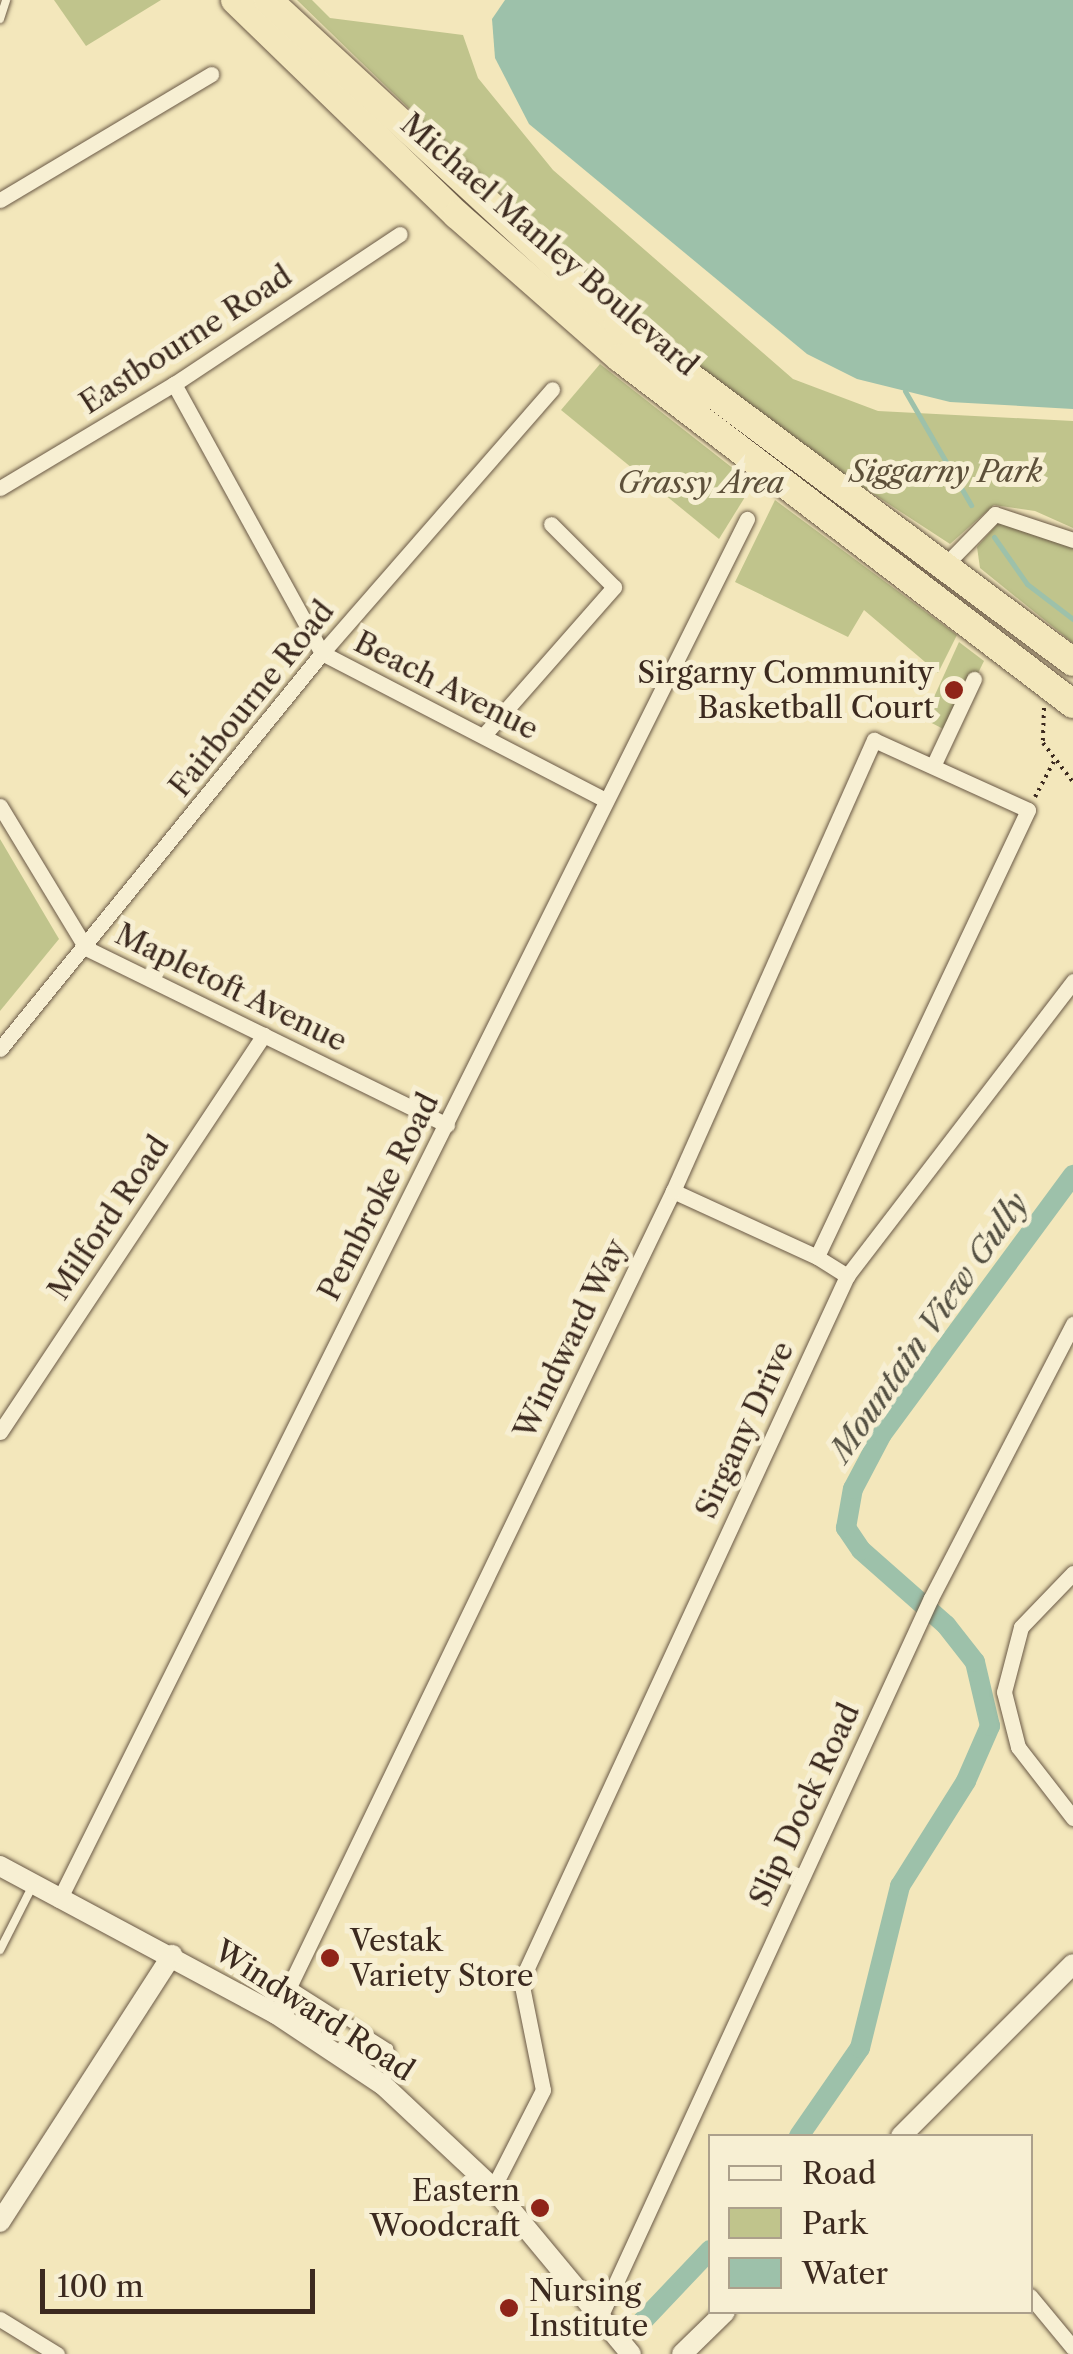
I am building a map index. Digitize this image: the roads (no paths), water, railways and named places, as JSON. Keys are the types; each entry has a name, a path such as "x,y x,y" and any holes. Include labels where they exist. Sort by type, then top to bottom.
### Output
{"highway":[{"name":"Michael Manley Boulevard","path":"235,0 457,214 620,358 1073,704"},
{"name":"Michael Manley Boulevard","path":"268,0 618,323 1073,662"}],"main road":[{"name":"Windward Road","path":"0,1866 32,1887 172,1955 276,2014 383,2085 493,2188 630,2354"},
{"path":"0,2222 172,1955"},
{"path":"903,2134 1073,1964"},
{"path":"682,2354 723,2314"}],"street":[{"path":"0,200 212,74"},
{"name":"Eastbourne Road","path":"0,488 174,384 400,234"},
{"name":"Beach Avenue","path":"174,384 322,653 604,800"},
{"name":"Fairbourne Road","path":"0,1049 86,948 322,653 552,388"},
{"path":"946,564 996,514 1073,540"},
{"name":"Pembroke Road","path":"59,1900 447,1125 604,800 748,519"},
{"path":"484,735 614,586 550,524"},
{"path":"817,1257 1028,810 934,764 974,680"},
{"name":"Windward Way","path":"276,2014 672,1191 874,740 934,764"},
{"name":"Mapletoft Avenue","path":"0,806 86,948 447,1125"},
{"name":"Sirgany Drive","path":"493,2188 544,2090 521,1981 847,1276 1073,980"},
{"name":"Milford Road","path":"0,1432 264,1036"},
{"path":"672,1191 817,1257 847,1276"},
{"name":"Slip Dock Road","path":"601,2315 916,1631 1073,1324"},
{"path":"1073,1573 1021,1627 1004,1692 1018,1747 1073,1818"},
{"path":"1033,2300 1073,2348"},
{"path":"0,2319 57,2354"}],"lane":[{"path":"0,19 6,0"},
{"path":"0,1950 32,1887"},
{"path":"290,1985 388,2048 393,2066 383,2085"}],"water":[{"path":"505,0 1073,0 1073,409 950,402 857,379 807,354 529,124 495,58 492,19"}],"waterway":[{"path":"905,391 971,505"},
{"path":"994,537 1027,584 1073,619"},
{"name":"Mountain View Gully","path":"800,2134 860,2048 900,1886 966,1781 990,1726 975,1662 946,1625 861,1550 846,1528 853,1489 882,1434 1073,1175"},
{"name":"Mountain View Gully","path":"637,2327 708,2252"}],"place":[{"name":"Sirgarny Community Basketball Court","path":"954,690"},
{"name":"Vestak Variety Store","path":"330,1958"},
{"name":"Eastern Woodcraft","path":"540,2208"},
{"name":"Nursing Institute","path":"509,2308"}],"park label":[{"name":"Siggarny Park","path":"946,472"},
{"name":"Grassy Area","path":"701,483"}]}
